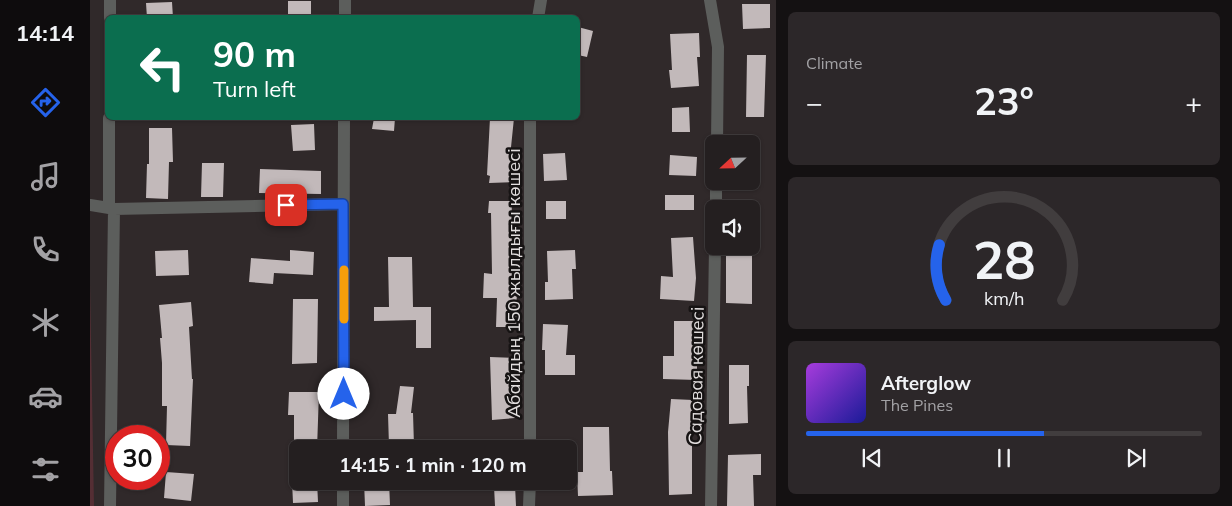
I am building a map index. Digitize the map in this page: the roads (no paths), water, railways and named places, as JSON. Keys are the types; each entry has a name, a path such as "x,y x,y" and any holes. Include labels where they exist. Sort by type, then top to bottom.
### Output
{"street":[{"path":"110,0 110,15"},
{"path":"345,0 345,15"},
{"path":"538,15 541,0"},
{"path":"710,0 718,47 717,135"},
{"path":"110,120 112,208 110,506"},
{"path":"344,120 344,440"},
{"name":"Абайдың 150 жылдығы көшесі","path":"530,120 530,440"},
{"path":"90,205 112,208 343,204"},
{"name":"Садовая көшесі","path":"711,506 715,255"},
{"path":"343,490 343,506"},
{"path":"529,506 530,490"}]}
